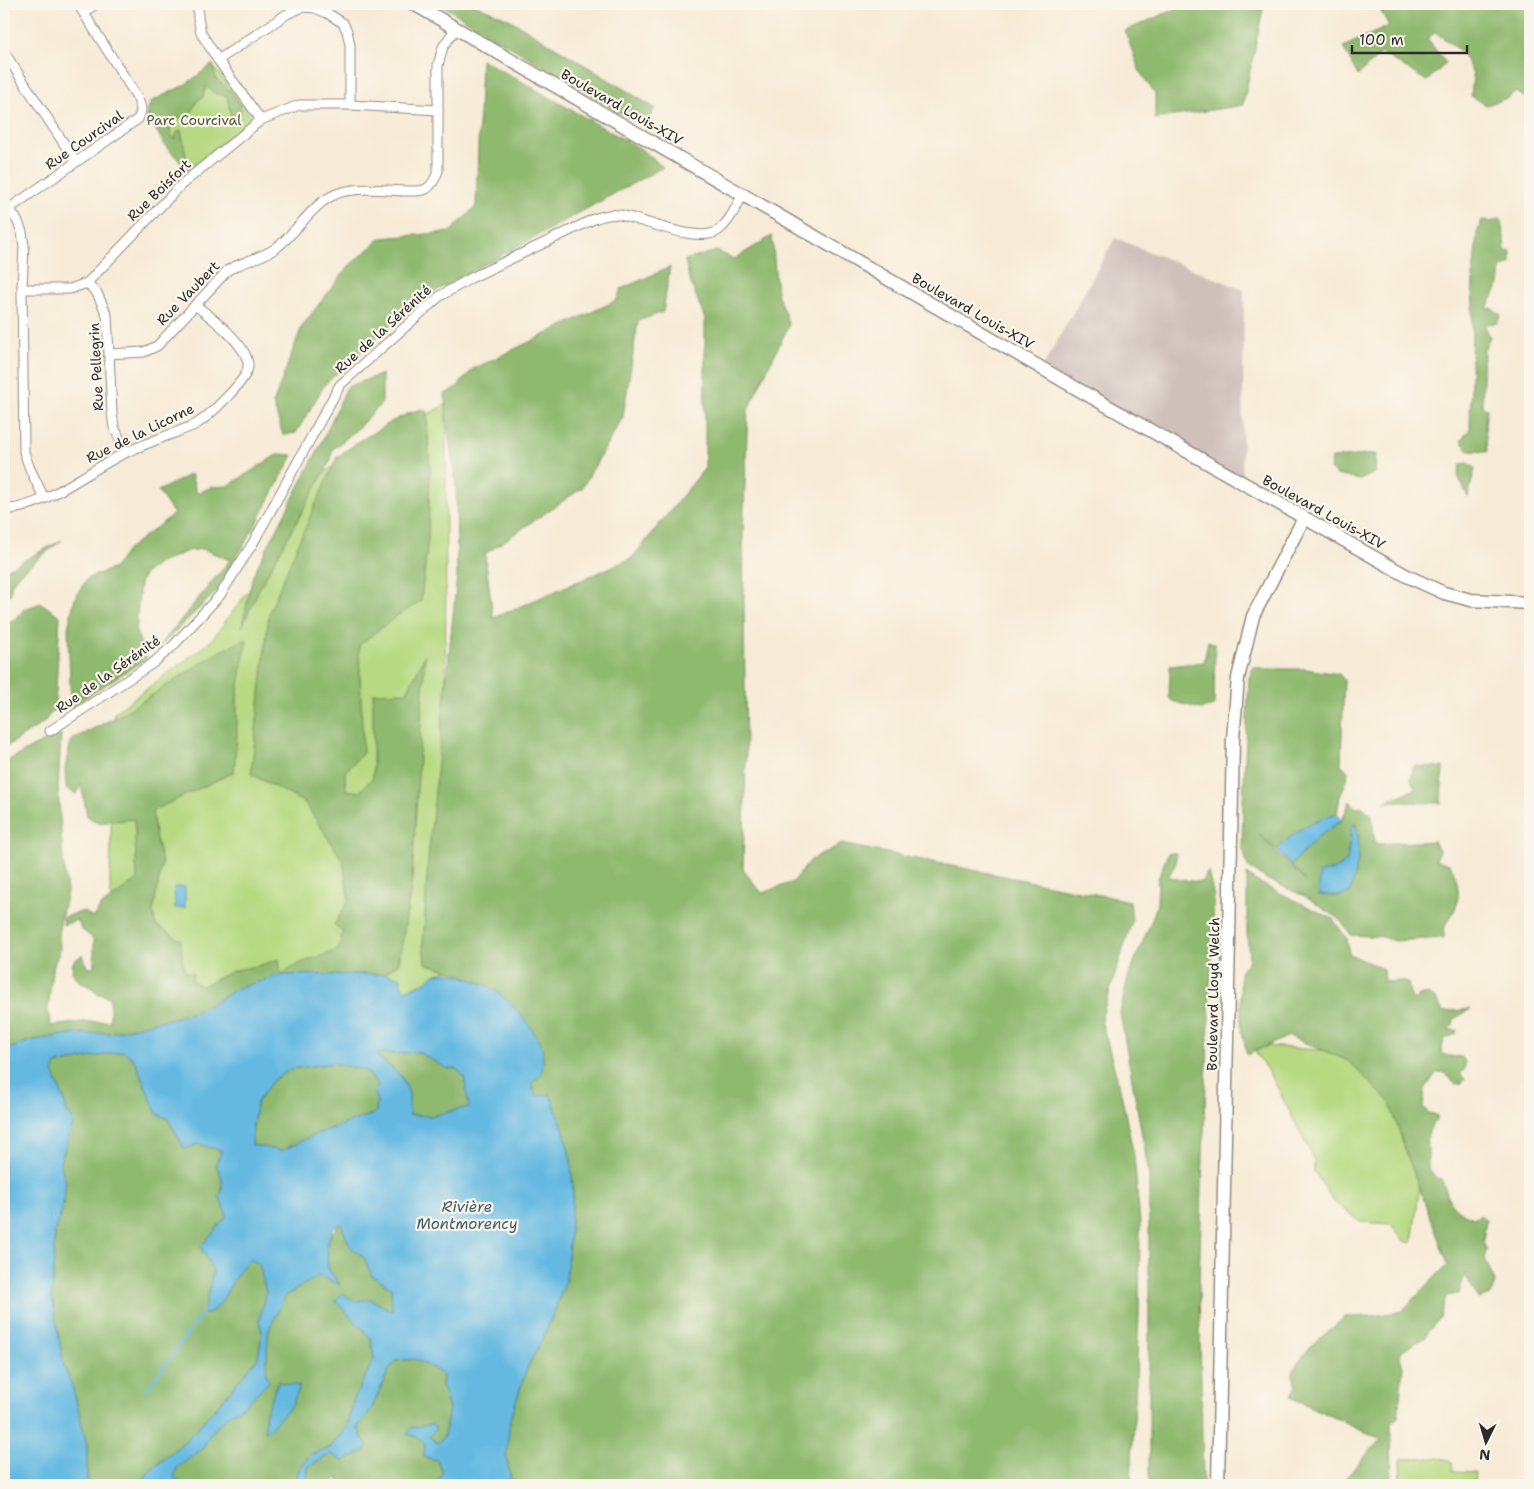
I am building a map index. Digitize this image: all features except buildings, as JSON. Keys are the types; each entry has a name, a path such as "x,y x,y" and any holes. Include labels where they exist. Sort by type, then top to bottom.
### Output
{"main road":[{"name":"Boulevard Louis-XIV","path":"414,4 1407,576 1444,593 1471,600 1530,603"},
{"name":"Boulevard Lloyd Welch","path":"1218,1485 1233,758 1238,678 1253,616 1304,518"}],"street":[{"name":"Rue Courcival","path":"10,208 138,119 142,112 141,106 78,4"},
{"path":"84,12 96,4"},
{"path":"198,4 201,33 218,60 262,120"},
{"path":"218,60 287,14 303,7 315,8 327,13 343,24 347,31 350,45 350,105"},
{"name":"Rue Vaubert","path":"108,354 144,352 157,346 228,270 278,247 325,200 340,193 354,190 415,191 426,189 434,181 438,170 438,65 443,47 456,28"},
{"path":"4,52 76,162"},
{"name":"Rue Boisfort","path":"86,283 182,184 262,120 299,105 350,105 438,110"},
{"name":"Rue de la Sérénité","path":"50,731 153,663 173,646 220,595 253,543 340,386 440,296 480,274 594,219 607,215 619,214 682,232 700,235 717,232 727,221 743,194"},
{"path":"4,200 22,232 24,246 22,289 24,452 44,498"},
{"path":"22,289 70,289 86,283"},
{"name":"Rue Pellegrin","path":"86,283 97,293 107,316 114,427 126,452"},
{"name":"Rue de la Licorne","path":"4,510 16,510 44,498 126,452 197,423 216,407 245,377 248,362 244,352 212,318 195,305"}],"shaded area":[{"path":"1115,238 1244,290 1242,483 1042,368"}],"green space":[{"path":"440,4 474,4 509,19 655,108 647,122 628,118"},
{"path":"1186,4 1264,4 1243,105 1155,119 1155,94 1140,72 1125,31"},
{"path":"1377,4 1530,4 1530,100 1515,92 1507,98 1486,105 1471,96 1473,74 1462,52 1435,32 1427,39 1446,63 1427,81 1381,53 1358,76 1343,47 1389,26"},
{"path":"481,59 641,149 663,167 416,302 325,384 296,433 283,435 273,404 302,326 349,266 381,238 450,232 476,206"},
{"path":"213,64 216,79 234,96 240,104 241,111 236,119 231,116 227,96 214,93 206,86 203,97 197,101 190,115 172,120 170,131 175,139 177,132 181,130 189,170 166,147 148,117 150,102 185,85"},
{"name":"Parc Courcival","path":"214,67 252,118 187,171 147,117 148,107"},
{"path":"1500,218 1503,227 1505,251 1511,252 1511,263 1501,268 1499,285 1487,308 1493,309 1501,315 1497,323 1484,324 1490,337 1484,350 1482,407 1487,409 1485,424 1487,452 1469,451 1461,441 1470,429 1473,277 1477,233 1482,220 1491,222"},
{"path":"772,236 777,293 789,325 748,409 743,533 746,757 743,870 762,893 793,882 811,860 841,844 1130,901 1132,921 1101,1019 1121,1093 1134,1156 1140,1223 1139,1315 1131,1485 512,1485 506,1456 510,1420 527,1368 547,1330 566,1281 573,1193 571,1161 564,1130 550,1094 537,1097 531,1084 535,1079 497,991 465,976 425,963 423,945 428,860 457,576 456,482 448,433 445,394 457,387 473,369 617,300 621,289 670,267 663,312 638,321 623,417 582,488 485,554 493,618 632,558 705,468 705,319 689,278 685,260 717,251 734,259"},
{"path":"382,374 382,403 356,430 332,450 331,460 259,589 242,627 253,575 320,446 347,387"},
{"path":"446,404 445,972 433,975 427,982 405,990 401,985 212,1004 113,936 110,882 114,713 210,642 249,590 274,548 306,482"},
{"path":"421,409 427,412 430,471 428,539 421,601 397,616 359,645 363,753 345,772 346,790 360,792 373,777 373,693 407,692 425,655 412,880 399,963 384,974 281,975 300,963 338,950 343,932 334,925 349,900 343,861 305,803 251,774 269,613 337,457 391,422"},
{"path":"278,454 293,455 218,590 156,650 230,560 203,549 187,551 158,564 144,574 140,584 136,632 147,658 71,707 68,628 75,597 88,578 114,568 129,548 174,514 158,491 191,474 197,494 211,487 228,486"},
{"path":"1376,454 1375,473 1360,480 1336,475 1330,469 1332,458"},
{"path":"1468,463 1475,468 1468,497 1458,476 1461,464"},
{"path":"62,540 19,574 11,585 11,593 4,599 4,571"},
{"path":"41,603 60,616 55,709 43,723 4,748 4,623 16,619 24,609"},
{"path":"247,639 237,697 237,736 234,772 152,811 162,863 153,912 156,925 181,940 185,971 193,974 192,981 202,986 235,970 279,959 281,975 238,988 212,1004 189,1014 110,1033 70,1034 29,1041 4,1051 4,763 36,745 61,735 58,789 67,891 59,929 60,950 52,970 48,1012 51,1026 110,1021 110,997 96,993 94,989 80,982 72,972 73,962 83,954 87,968 94,967 94,939 82,930 77,920 63,925 64,917 84,911 93,918 100,907 137,880 134,819 98,823 87,816 81,784 77,794 66,788 65,769 71,740 122,714 220,651"},
{"path":"1208,641 1215,644 1214,706 1201,709 1172,701 1169,697 1170,666 1204,662"},
{"path":"1253,667 1305,669 1339,674 1344,680 1341,764 1348,771 1347,780 1340,796 1337,814 1312,822 1277,850 1259,834 1305,881 1291,865 1318,837 1342,820 1350,801 1355,808 1361,806 1372,815 1375,844 1434,841 1439,850 1436,860 1449,864 1455,874 1458,885 1457,903 1453,914 1445,925 1444,938 1394,941 1383,937 1351,935 1339,919 1304,896 1268,880 1249,868 1242,846 1249,678","holes":["1355,822 1359,849 1350,892 1338,897 1318,895 1333,870 1347,861 1351,830"]},
{"path":"1414,766 1443,767 1441,803 1384,802 1415,789 1411,779"},
{"path":"1168,853 1176,853 1176,863 1168,877 1201,882 1208,872 1214,897 1199,1285 1203,1485 1149,1485 1149,1174 1120,1013 1128,977 1157,904 1158,879"},
{"path":"1247,874 1254,880 1333,919 1347,939 1349,954 1383,969 1384,982 1402,981 1408,983 1413,1000 1423,995 1431,996 1438,1002 1443,1012 1471,1009 1454,1019 1453,1025 1448,1030 1457,1030 1456,1034 1444,1039 1441,1053 1448,1056 1462,1057 1465,1062 1465,1069 1460,1074 1465,1079 1462,1083 1455,1084 1443,1072 1436,1073 1425,1089 1423,1107 1429,1113 1437,1115 1437,1121 1433,1123 1426,1140 1428,1169 1436,1178 1442,1179 1446,1193 1455,1208 1474,1218 1481,1215 1486,1220 1483,1241 1486,1248 1485,1259 1495,1282 1491,1295 1478,1299 1465,1274 1459,1294 1446,1296 1440,1318 1426,1337 1402,1350 1400,1357 1403,1367 1398,1417 1391,1423 1392,1485 1339,1485 1381,1439 1290,1397 1296,1386 1292,1372 1309,1348 1345,1317 1374,1316 1402,1311 1448,1264 1405,1150 1390,1103 1348,1061 1289,1036 1247,1055 1241,1027 1240,972 1249,960"},
{"path":"1255,1045 1391,1056 1415,1158 1419,1191 1412,1243 1404,1241 1391,1224 1360,1222 1333,1201 1314,1171 1314,1160 1274,1081 1256,1053"},
{"path":"124,1051 135,1061 157,1114 168,1119 185,1149 198,1144 222,1151 216,1164 222,1178 222,1193 219,1196 227,1216 202,1246 213,1272 204,1310 205,1314 216,1309 220,1304 249,1258 259,1264 266,1292 259,1320 262,1332 258,1358 185,1441 148,1472 140,1485 87,1485 87,1445 72,1385 64,1367 52,1296 55,1233 62,1210 66,1182 60,1162 73,1124 67,1113 65,1102 53,1072 56,1064"},
{"path":"418,1052 448,1069 457,1069 464,1077 470,1107 431,1116 408,1115 409,1093 401,1076 377,1056 377,1053"},
{"path":"334,1063 365,1070 378,1085 374,1094 377,1101 376,1113 316,1134 281,1151 252,1145 257,1102 273,1080 291,1069"},
{"path":"342,1223 349,1245 364,1258 372,1276 391,1287 392,1312 370,1299 355,1301 342,1293 361,1326 371,1338 374,1359 354,1399 347,1427 330,1448 311,1454 297,1472 299,1485 189,1485 174,1478 177,1468 202,1449 211,1433 227,1415 244,1406 270,1381 266,1376 268,1332 285,1296 319,1276 340,1284 330,1271 327,1261 327,1248 333,1231","holes":["278,1382 300,1386 292,1405 266,1430 265,1416"]},
{"path":"415,1359 443,1374 442,1385 449,1409 444,1437 437,1443 429,1436 408,1434 417,1437 425,1443 424,1457 437,1460 443,1473 434,1485 339,1485 339,1477 328,1485 307,1485 308,1467 331,1454 363,1440 358,1427 371,1410 389,1370 396,1361"},
{"path":"1438,1458 1452,1462 1453,1471 1475,1472 1474,1485 1401,1485 1400,1459"}],"water":[{"path":"1337,814 1342,820 1318,837 1291,865 1277,850 1312,822"},
{"path":"1355,822 1359,849 1350,892 1338,896 1319,894 1319,873 1333,870 1347,861 1351,830"},
{"path":"174,887 185,887 185,908 175,908"},
{"name":"Rivière Montmorency","path":"445,972 472,979 490,987 509,1002 536,1034 542,1049 543,1065 541,1076 535,1079 531,1085 537,1096 550,1094 564,1130 571,1161 573,1193 566,1281 547,1330 527,1368 510,1420 506,1456 512,1485 434,1485 443,1473 437,1460 424,1457 425,1443 417,1437 407,1434 411,1428 432,1424 436,1429 429,1436 437,1443 444,1437 449,1409 442,1385 443,1374 415,1359 396,1361 389,1370 371,1410 358,1427 363,1440 367,1443 365,1451 343,1461 331,1454 308,1467 307,1485 299,1485 297,1473 311,1454 330,1448 347,1427 354,1399 374,1359 371,1338 335,1301 342,1293 355,1301 370,1299 392,1311 391,1287 372,1276 364,1258 349,1245 341,1223 333,1228 327,1245 328,1268 340,1285 319,1276 285,1296 268,1332 266,1376 270,1381 244,1406 227,1416 211,1433 202,1449 177,1468 174,1478 189,1485 140,1485 148,1473 185,1441 258,1358 262,1332 259,1320 266,1292 259,1264 249,1259 238,1273 220,1304 211,1312 205,1314 204,1310 213,1272 201,1246 227,1216 219,1195 222,1193 222,1178 216,1164 222,1151 198,1144 185,1149 168,1119 157,1114 135,1061 124,1051 56,1064 53,1072 65,1102 67,1113 72,1117 73,1125 60,1162 66,1182 62,1210 55,1233 52,1296 64,1367 72,1385 87,1445 87,1485 4,1485 4,1051 29,1041 70,1034 110,1033 189,1014 212,1004 238,988 281,975 388,974 401,978 401,985 405,990 426,982 433,975","holes":["418,1052 448,1069 457,1069 464,1077 469,1107 431,1116 409,1115 409,1093 401,1076 377,1056 378,1053","334,1063 365,1070 378,1084 374,1094 377,1101 376,1113 316,1134 281,1151 252,1145 257,1102 273,1080 291,1069"]},
{"path":"278,1382 300,1386 292,1405 265,1431 265,1416"}],"waterway":[{"path":"147,1390 206,1308"}]}
